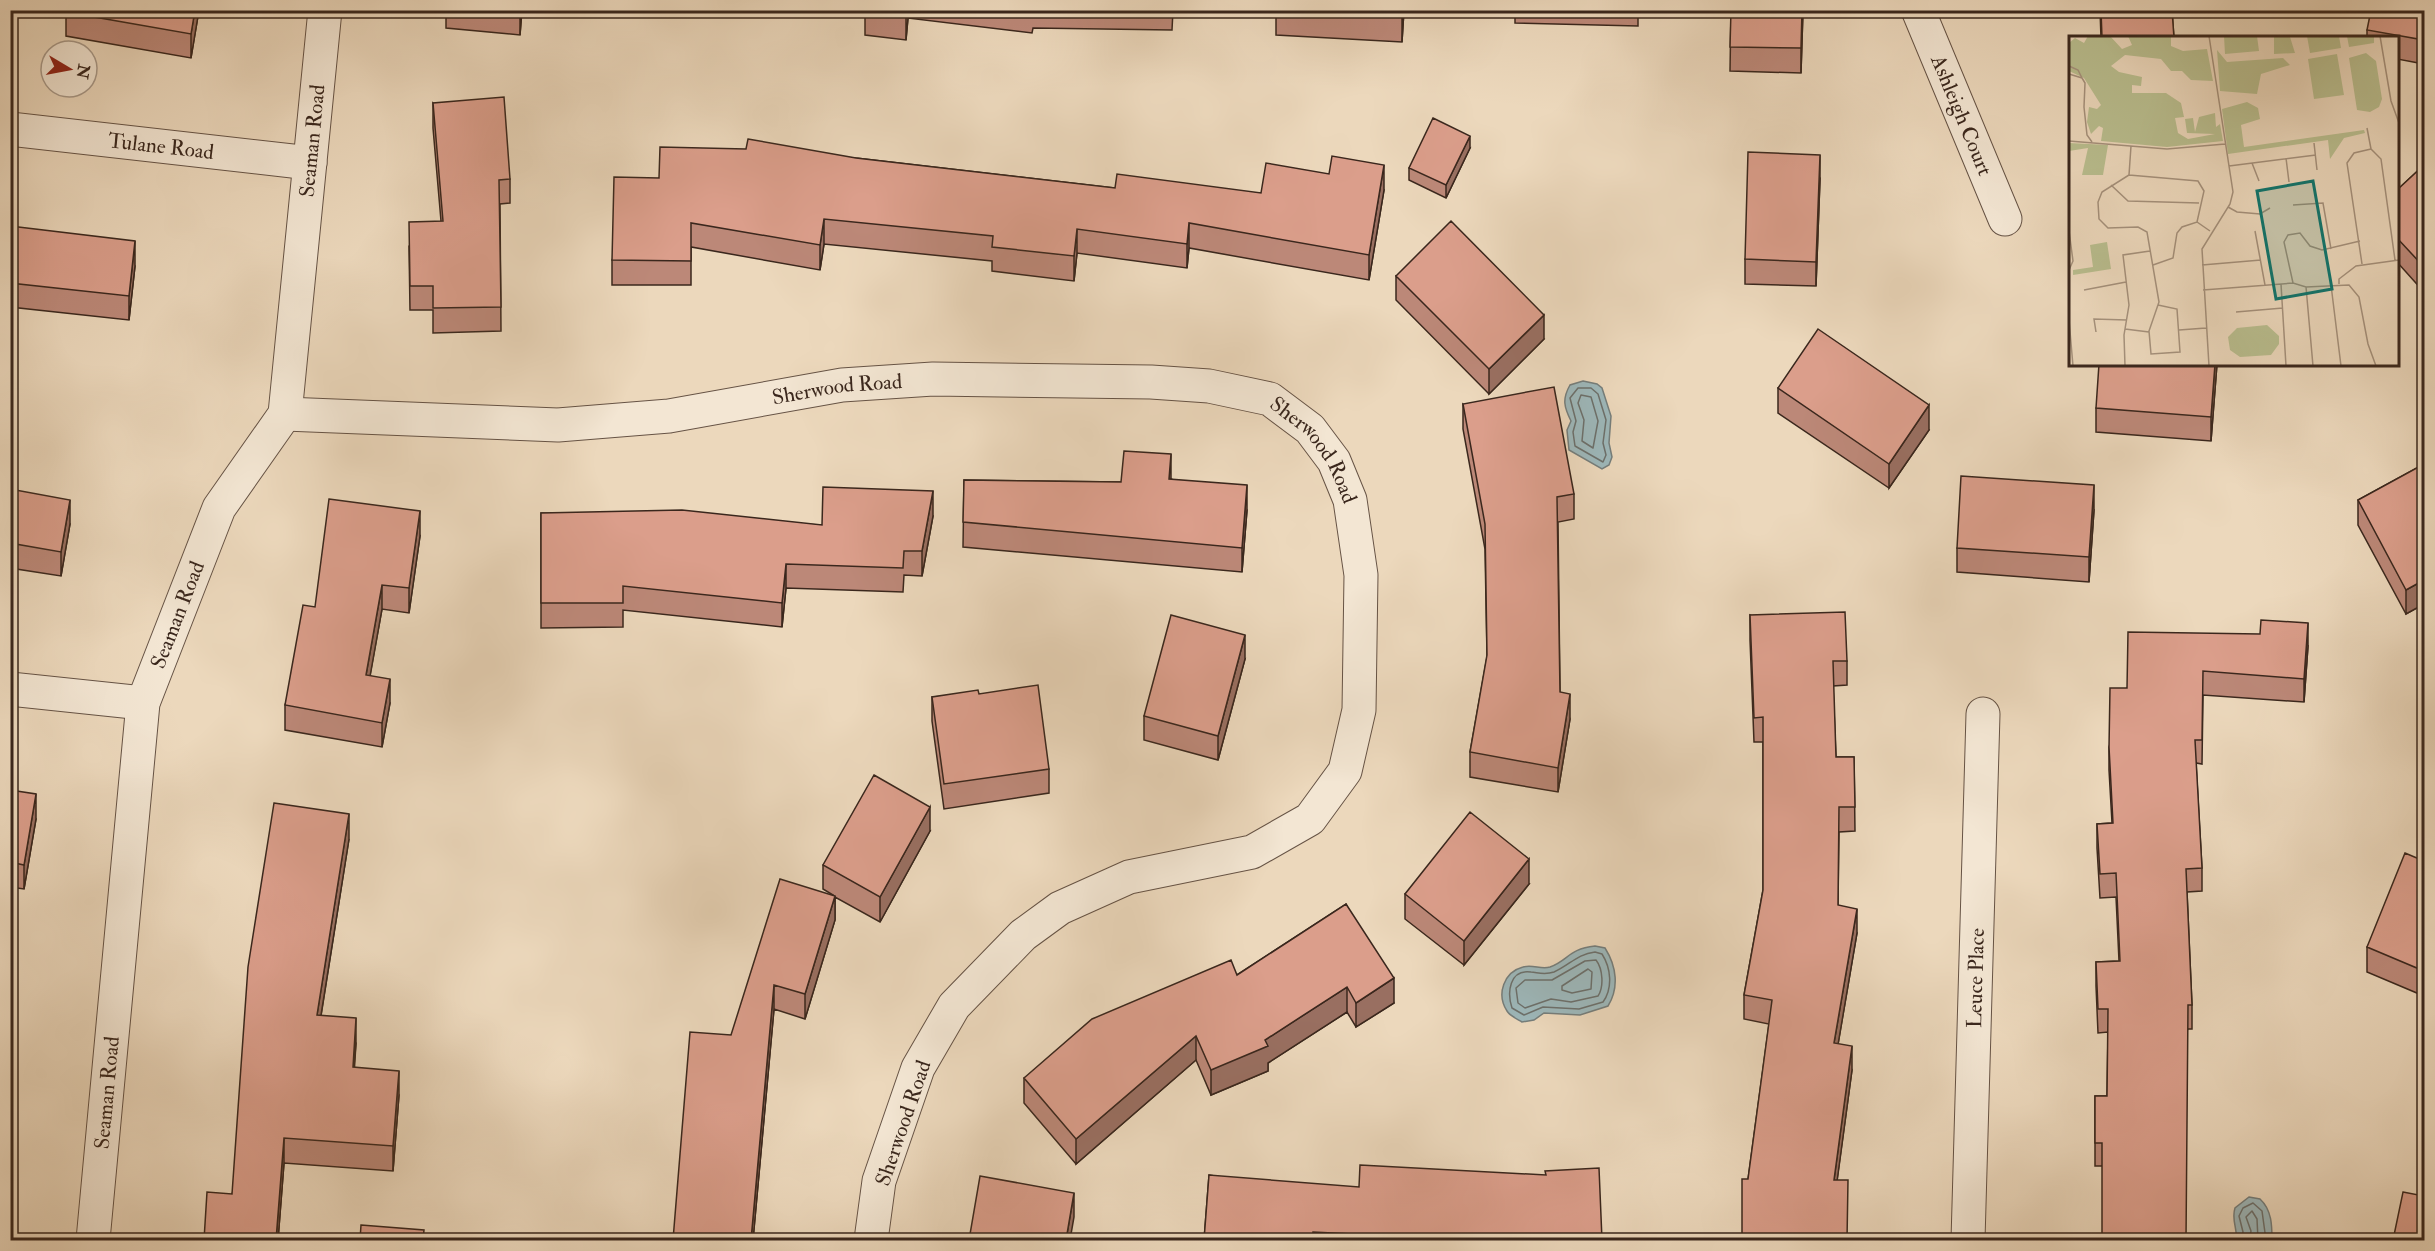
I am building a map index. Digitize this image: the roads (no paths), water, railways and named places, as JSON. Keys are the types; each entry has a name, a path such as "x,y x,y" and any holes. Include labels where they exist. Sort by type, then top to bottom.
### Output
{"street":[{"name":"Seaman Road","path":"93,1240 143,703 219,508 285,414 325,10"},
{"name":"Ashleigh Court","path":"1918,10 2005,219"},
{"name":"Tulane Road","path":"10,129 310,163"},
{"name":"Sherwood Road","path":"285,414 558,425 669,416 842,385 933,380 1151,382 1209,386 1270,399 1310,429 1334,461 1350,500 1361,574 1359,710 1346,771 1310,819 1252,852 1130,877 1060,908 1023,935 954,1006 918,1068 879,1181 872,1240"},
{"path":"10,689 143,703"},
{"name":"Leuce Place","path":"1968,1240 1983,714"}],"water":[{"path":"1583,381 1597,384 1602,388 1611,416 1609,443 1612,457 1609,465 1602,469 1569,450 1567,430 1571,421 1565,407 1565,399 1570,385"},
{"path":"1595,946 1605,948 1614,970 1614,992 1608,1006 1580,1015 1544,1013 1534,1020 1522,1022 1508,1013 1502,998 1502,991 1507,979 1516,970 1527,966 1550,967 1574,952"},
{"path":"2249,1197 2260,1199 2267,1208 2272,1240 2236,1240 2235,1208"}]}
